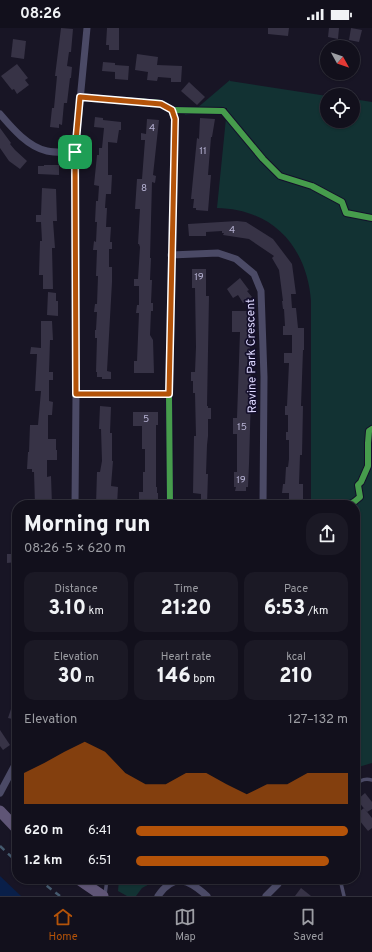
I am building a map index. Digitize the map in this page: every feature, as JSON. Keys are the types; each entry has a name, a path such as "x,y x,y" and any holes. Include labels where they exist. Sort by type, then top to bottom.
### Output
{"main road":[{"path":"0,811 12,824"},
{"path":"86,884 104,896"}],"street":[{"path":"75,500 75,152 87,28"},
{"path":"80,97 161,104 172,110 175,119 169,394 170,500"},
{"path":"0,114 31,145 46,151 75,152"},
{"name":"Ravine Park Crescent","path":"171,254 218,253 236,259 254,274 261,291 264,377 263,500"},
{"path":"76,394 169,394"},
{"path":"0,793 12,770"},
{"path":"158,896 169,884"},
{"path":"191,884 207,896"},
{"path":"266,896 278,884"}],"lane":[{"path":"360,781 368,778 372,780"},
{"path":"104,896 106,884"},
{"path":"341,884 344,896"}],"path":[{"path":"172,110 223,111 263,159 280,176 312,186 342,202 346,213 372,218"},
{"path":"356,500 360,497 358,485 361,482 368,466 369,431 372,429"}],"green space":[{"path":"230,80 320,95 320,128 360,128 360,100 372,102 372,763 360,767 360,500 311,500 311,301 308,282 302,264 294,248 284,235 255,215 237,210 217,208 227,108 185,115 184,111 196,109"},
{"path":"119,884 150,884 142,888 136,896 127,896 118,891"}],"water":[{"path":"0,876 21,896 0,896"}],"building":[{"path":"61,28 73,29 71,52 69,52 67,66 72,67 71,78 67,103 64,103 62,125 59,124 59,128 50,127 52,108 54,108 57,76 55,76"},
{"path":"107,28 119,28 119,50 109,50 109,45 106,45"},
{"path":"268,28 289,28 288,36 268,34"},
{"path":"329,28 339,28 338,39 328,37"},
{"path":"351,28 362,30 360,40 349,40"},
{"path":"13,39 26,41 24,59 11,57"},
{"path":"137,54 158,57 157,65 182,66 181,82 171,82 171,78 158,77 157,81 147,80 148,72 135,70"},
{"path":"103,62 129,66 128,80 115,79 115,72 102,71"},
{"path":"17,64 28,78 25,80 29,85 17,94 1,76"},
{"path":"189,82 205,97 197,105 181,91"},
{"path":"95,117 103,118 103,120 121,122 121,130 119,130 117,143 108,142 108,175 112,175 111,194 106,194 105,208 107,208 106,227 111,227 110,242 112,242 112,249 109,249 109,267 112,267 112,282 107,371 111,372 111,379 102,379 102,377 97,377 96,372 97,338 95,338 95,330 97,312 94,312 95,304 97,304 98,276 96,276 97,250 93,250 94,241 96,242 96,201 98,201 99,186 94,185 97,155 99,155 99,148 102,148 104,128 94,127"},
{"path":"200,118 215,119 211,137 208,175 211,175 208,211 196,210 196,208 193,208 194,199 191,199 197,138 199,139"},
{"path":"147,119 159,120 153,175 156,176 155,183 152,182 150,258 150,280 152,280 151,303 153,303 153,311 151,311 150,335 153,340 154,373 134,373 134,361 137,361 139,313 136,313 137,305 139,305 139,286 134,286 134,279 138,279 140,247 138,244 140,209 135,209 137,179 142,179 145,140 141,140 141,133 146,134"},
{"path":"0,128 11,143 10,144 27,161 20,169 9,161 0,148"},
{"path":"59,165 59,175 38,174 38,166"},
{"path":"42,188 56,189 57,221 53,221 55,248 52,248 53,289 43,289 43,275 39,275 40,241 42,241 41,222 36,222 36,215 41,215"},
{"path":"237,221 246,222 273,239 292,264 296,294 291,294 292,308 296,308 298,328 304,328 301,406 303,406 302,455 300,455 299,484 303,484 303,500 289,499 289,493 282,493 283,484 285,484 286,467 288,467 289,459 289,440 286,440 286,432 288,432 288,415 285,415 285,406 287,406 289,363 284,363 284,353 292,353 292,335 283,335 283,326 285,326 284,309 279,270 272,258 274,256 249,239 223,235 224,233 222,233 222,231 206,232 206,236 189,236 188,224"},
{"path":"192,269 206,269 206,296 209,296 207,406 208,408 211,408 211,419 208,419 206,474 208,474 207,500 201,500 201,494 193,493 194,436 196,436 195,393 193,393 191,372 195,372 196,347 195,288 192,288"},
{"path":"240,278 249,290 247,291 252,297 243,303 238,295 233,298 227,289"},
{"path":"48,292 56,293 56,301 58,301 58,316 47,315"},
{"path":"232,311 247,311 247,340 251,340 247,366 251,366 251,394 248,487 246,487 246,491 235,491 236,487 234,487 234,472 237,472 237,434 233,434 233,418 237,418 240,332 232,332"},
{"path":"41,321 52,321 53,340 50,340 49,372 53,372 53,380 49,380 49,401 53,402 52,415 48,415 48,439 56,439 57,460 47,460 47,477 51,476 52,500 35,500 34,472 32,472 32,469 27,469 30,425 38,425 41,391 35,391 37,354 30,354 31,347 41,348"},
{"path":"100,406 111,407 110,433 112,433 113,461 111,486 118,487 117,500 96,500 97,472 100,472 102,461 101,429 99,429"},
{"path":"133,412 158,412 158,425 156,425 156,487 158,500 139,500 139,492 143,492 145,449 142,449 142,426 133,426"},
{"path":"7,554 12,554 12,562 7,563"},
{"path":"12,706 12,719 8,718"},
{"path":"0,730 10,745 3,750 0,746"},
{"path":"365,793 372,802 372,809 367,812 360,804 360,797"},
{"path":"364,808 372,818 372,828 368,831 360,821 360,811"},
{"path":"301,888 311,896 295,896"}],"railway":[{"path":"0,846 12,857"},
{"path":"44,884 60,896"}],"cycle path":[{"path":"80,97 161,103 172,110 175,119 169,394 170,500"},
{"path":"172,110 223,111 263,159 280,176 312,186 342,202 346,213 372,218"},
{"path":"356,500 360,497 358,485 361,482 368,466 369,431 372,429"}],"route":[{"path":"80,97 161,104 172,110 175,119 169,394 76,394 75,152 80,97"}]}
